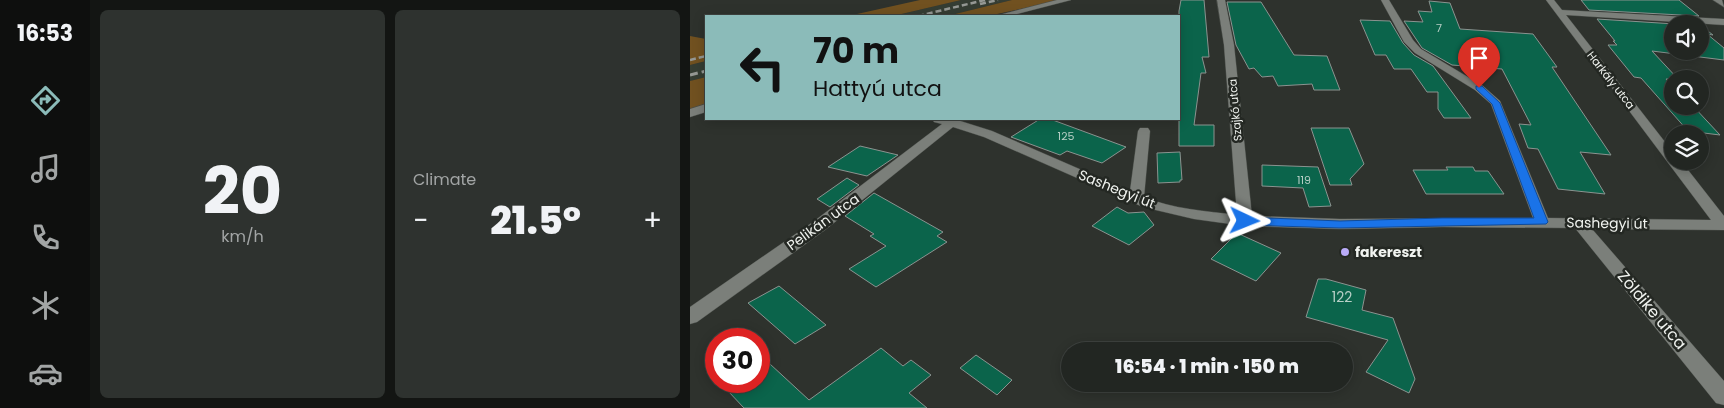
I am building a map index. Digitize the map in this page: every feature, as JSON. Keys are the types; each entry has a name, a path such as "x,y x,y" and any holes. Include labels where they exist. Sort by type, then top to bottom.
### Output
{"street":[{"path":"1003,15 1067,0"},
{"name":"Szajkó utca","path":"1222,0 1229,44 1245,221"},
{"path":"1385,0 1409,42 1418,51 1479,88 1496,103 1542,222"},
{"name":"Harkály utca","path":"1550,0 1664,148"},
{"path":"1717,0 1724,5"},
{"path":"1558,12 1724,22"},
{"path":"690,113 705,108"},
{"name":"Sashegyi út","path":"945,121 988,134 1148,204 1194,214 1245,221 1340,224 1542,222 1724,225"},
{"name":"Pelikán utca","path":"690,317 819,226 945,121"},
{"path":"1136,199 1144,131"},
{"name":"Harkály utca","path":"1681,170 1724,225"},
{"name":"Zöldike utca","path":"1579,224 1724,396"}],"shaded area":[{"path":"920,0 961,0 897,15 852,15"},
{"path":"961,0 1012,0 951,15 897,15"},
{"path":"1012,0 1063,0 993,15 951,15"},
{"path":"690,36 705,39 705,61 690,65"},
{"path":"705,61 705,77 690,81 690,65"},
{"path":"705,77 705,106 690,112 690,81"}],"building":[{"path":"1181,0 1204,0 1209,57 1202,57 1206,73 1201,73 1194,125 1214,125 1214,146 1179,146 1179,11"},
{"path":"1581,0 1679,0 1698,15 1681,15 1589,10"},
{"path":"1429,1 1450,3 1460,29 1533,34 1557,67 1552,67 1611,155 1580,152 1605,194 1558,189 1538,149 1528,148 1519,124 1531,125 1502,69 1452,65 1422,48 1404,21 1423,22 1418,11 1432,12"},
{"path":"1227,2 1261,2 1294,55 1327,56 1340,90 1314,90 1312,84 1278,86 1273,76 1262,77 1254,68 1249,69 1236,45"},
{"path":"1597,19 1664,23 1664,52 1652,51 1670,70 1664,70 1664,104 1641,78 1634,77 1608,45 1617,45 1613,41 1615,41"},
{"path":"1360,20 1390,21 1403,43 1414,55 1433,66 1471,118 1444,118 1438,109 1438,92 1427,92 1411,69 1394,69 1386,55 1375,55"},
{"path":"1709,36 1724,48 1724,60 1709,58"},
{"path":"1674,115 1701,115 1720,135 1709,134 1709,125 1683,125"},
{"path":"1038,120 1053,120 1126,147 1102,163 1067,151 1060,155 1011,137"},
{"path":"1311,128 1349,128 1364,164 1350,179 1352,185 1330,185"},
{"path":"860,146 898,155 867,176 828,167"},
{"path":"1180,152 1182,180 1180,182 1158,183 1157,153"},
{"path":"1262,165 1318,167 1331,206 1309,207 1303,188 1262,186"},
{"path":"1446,167 1473,167 1475,171 1488,171 1504,194 1426,194 1413,170 1448,170"},
{"path":"847,178 859,185 830,207 817,199"},
{"path":"874,193 943,232 937,236 947,242 876,287 849,269 886,246 870,236 874,234 845,216"},
{"path":"1117,207 1128,213 1144,212 1154,225 1129,245 1092,226"},
{"path":"1237,233 1281,253 1256,281 1211,259"},
{"path":"1318,279 1326,279 1366,290 1362,310 1393,318 1415,379 1409,393 1366,372 1388,340 1306,317"},
{"path":"779,286 826,325 795,344 748,303"},
{"path":"881,348 903,366 911,360 931,375 909,393 927,408 744,408 730,393 770,393 770,364 809,400"},
{"path":"976,355 1012,380 997,395 960,368"}],"railway":[{"path":"922,15 985,0"},
{"path":"980,4 998,0"},
{"path":"690,60 705,56"},
{"path":"690,75 705,71"}],"place":[{"name":"fakereszt","path":"1345,252"}],"route":[{"path":"1245,221 1340,224 1542,222 1496,103 1479,88"}]}
